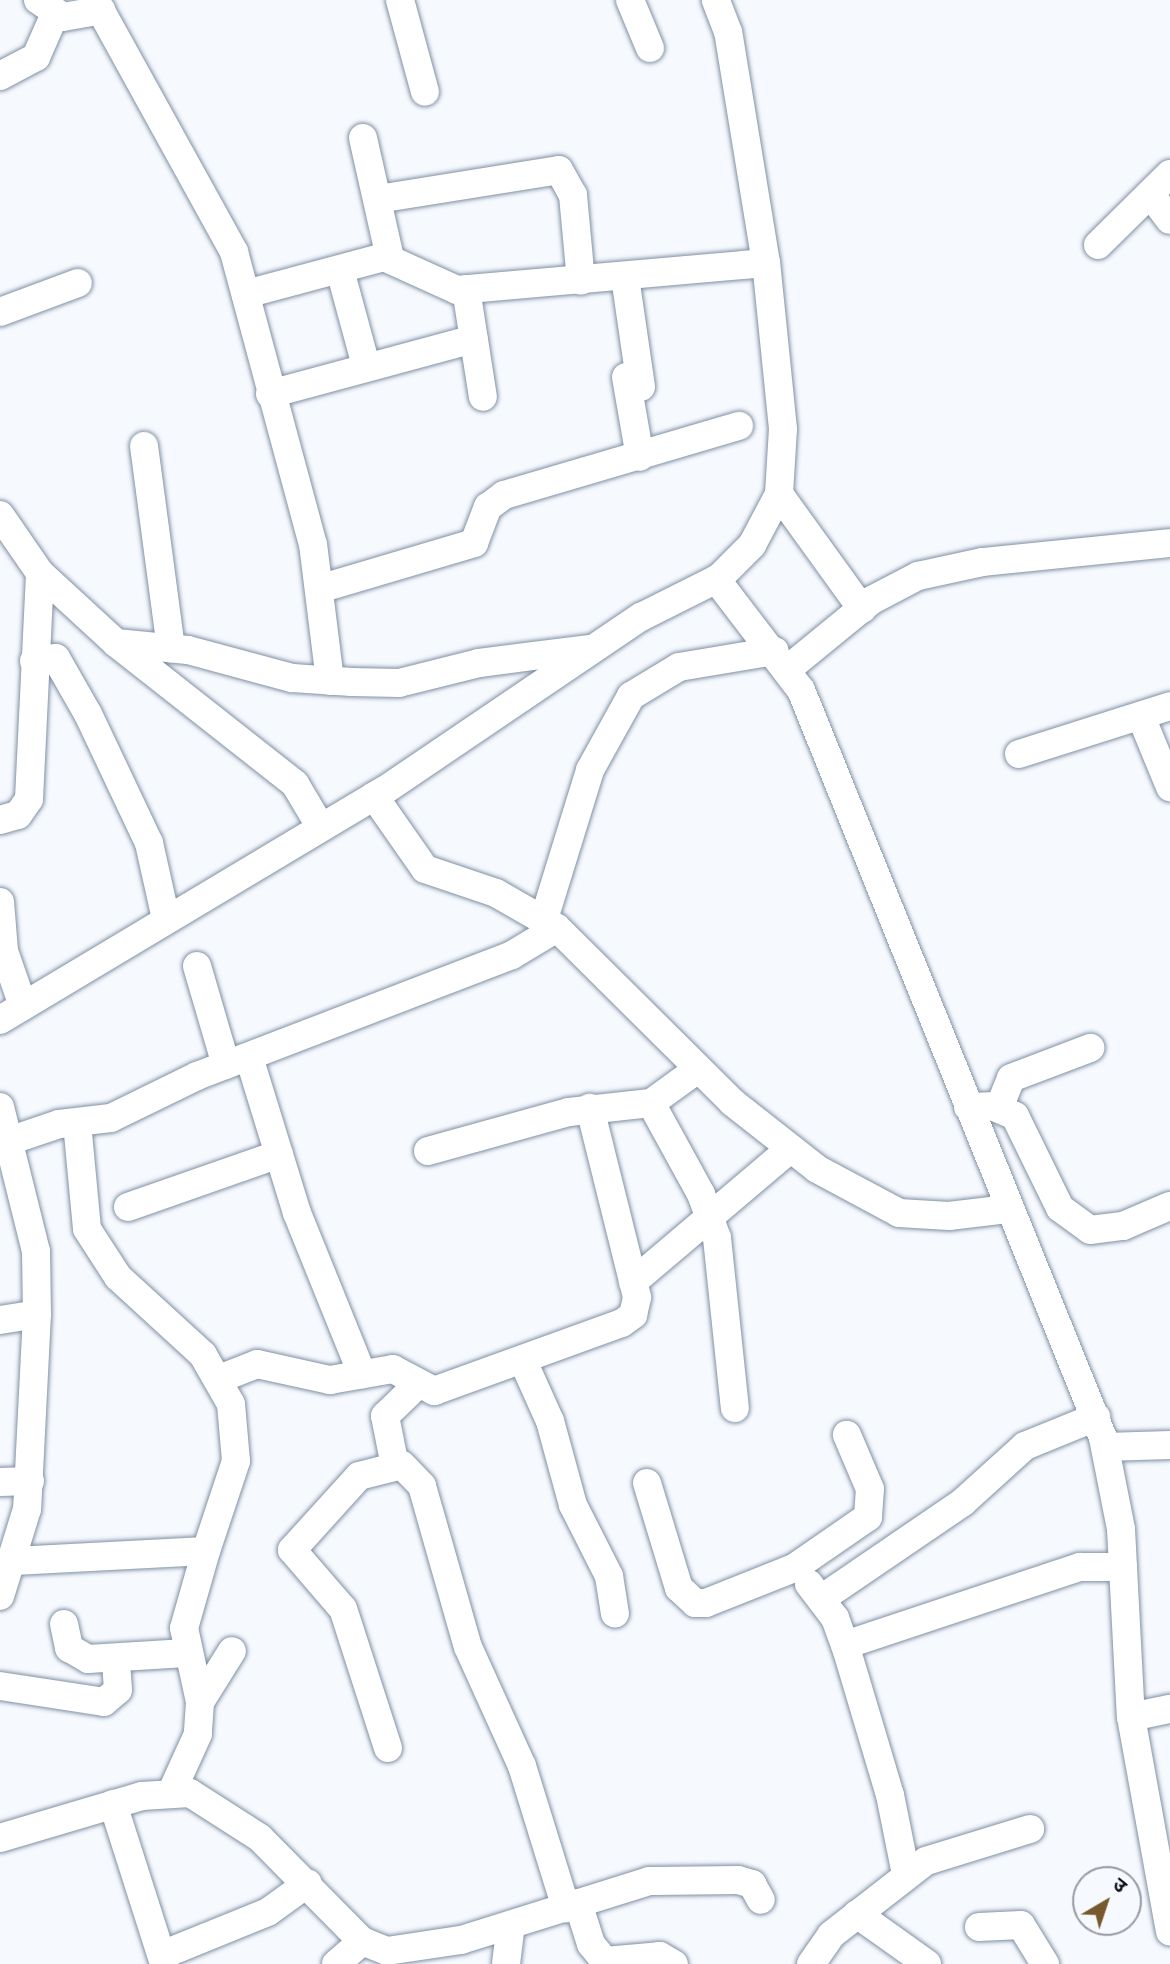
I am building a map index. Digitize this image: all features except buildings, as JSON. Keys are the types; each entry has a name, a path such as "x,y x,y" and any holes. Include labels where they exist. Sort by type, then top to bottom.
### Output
{"street":[{"path":"400,0 425,92"},
{"path":"630,0 650,48"},
{"path":"0,902 11,1013 374,796 594,649 716,579 752,545 779,494 783,429 766,264 728,32 716,0"},
{"path":"0,76 36,57 46,8 98,5 216,211 246,294 270,394 313,544 330,681"},
{"path":"363,138 390,258"},
{"path":"378,199 559,170 573,195 581,281"},
{"path":"1097,245 1170,174"},
{"path":"1151,195 1170,220"},
{"path":"246,294 390,258 436,286 466,289 766,264"},
{"path":"340,270 366,366"},
{"path":"625,277 640,457"},
{"path":"0,312 78,283"},
{"path":"466,289 483,397"},
{"path":"270,394 474,339"},
{"path":"319,589 474,543 488,507 504,495 739,426"},
{"path":"144,446 171,648"},
{"path":"779,494 862,609"},
{"path":"0,515 8,536 40,573 116,643 295,783 320,826"},
{"path":"6,1142 77,1123 111,1118 238,1061 512,955 550,924 590,770 631,696 679,667 782,660 893,586 942,568 1170,543"},
{"path":"0,820 18,815 29,799 40,573"},
{"path":"716,579 782,660 1096,1417 1105,1447 1123,1567 1131,1717 1164,1870 1170,1931"},
{"path":"116,643 171,648 292,678 399,683 479,663 594,649"},
{"path":"34,661 56,658 88,714 149,843 166,919"},
{"path":"1019,754 1142,719 1170,706"},
{"path":"1142,719 1170,787"},
{"path":"374,796 425,869 496,893 550,924 698,1069 790,1149 899,1213 949,1216 1008,1209"},
{"path":"197,966 279,1154 362,1374"},
{"path":"999,1108 1011,1078 1090,1048"},
{"path":"428,1151 590,1108 651,1103 698,1069"},
{"path":"651,1103 710,1217 736,1408"},
{"path":"0,1107 6,1142 36,1251 37,1314 30,1481 14,1561 0,1596"},
{"path":"968,1107 999,1108 1021,1125 1042,1175 1073,1221 1105,1231 1170,1206"},
{"path":"219,1379 257,1364 330,1380 393,1369 416,1387 434,1391 622,1323 636,1308 633,1282 590,1108"},
{"path":"77,1123 83,1207 96,1246 118,1277 219,1379 237,1432 236,1461 184,1615 186,1653 200,1702 198,1734 172,1791"},
{"path":"633,1282 790,1149"},
{"path":"128,1208 279,1154"},
{"path":"0,1320 37,1314"},
{"path":"523,1361 550,1421 573,1504 609,1576 615,1614"},
{"path":"395,1466 385,1416 416,1387"},
{"path":"821,1599 941,1519 1025,1446 1096,1417"},
{"path":"647,1483 679,1588 695,1603 794,1567 859,1527 872,1507 847,1435"},
{"path":"1105,1447 1170,1445"},
{"path":"388,1748 343,1609 292,1550 338,1494 359,1476 395,1466 410,1467 422,1486 468,1647 522,1766 572,1905 591,1944 605,1961 660,1956 674,1964"},
{"path":"0,1482 30,1481"},
{"path":"14,1561 206,1551"},
{"path":"794,1567 821,1599 845,1645 890,1795 906,1874"},
{"path":"845,1645 1080,1567 1123,1567"},
{"path":"64,1624 74,1653 116,1660 186,1653"},
{"path":"200,1702 232,1651"},
{"path":"0,1686 104,1702 118,1690 116,1660"},
{"path":"1131,1717 1170,1709"},
{"path":"0,1838 113,1804 172,1791 211,1801 308,1883 362,1941 387,1951 417,1948 510,1926 572,1905 674,1879 745,1881 761,1900"},
{"path":"113,1804 163,1959 268,1912 308,1883"},
{"path":"811,1964 820,1947 906,1874 947,1850 1030,1829"},
{"path":"857,1914 927,1964"},
{"path":"979,1927 1021,1924 1045,1964"},
{"path":"506,1964 510,1926"},
{"path":"336,1964 362,1941"}]}
